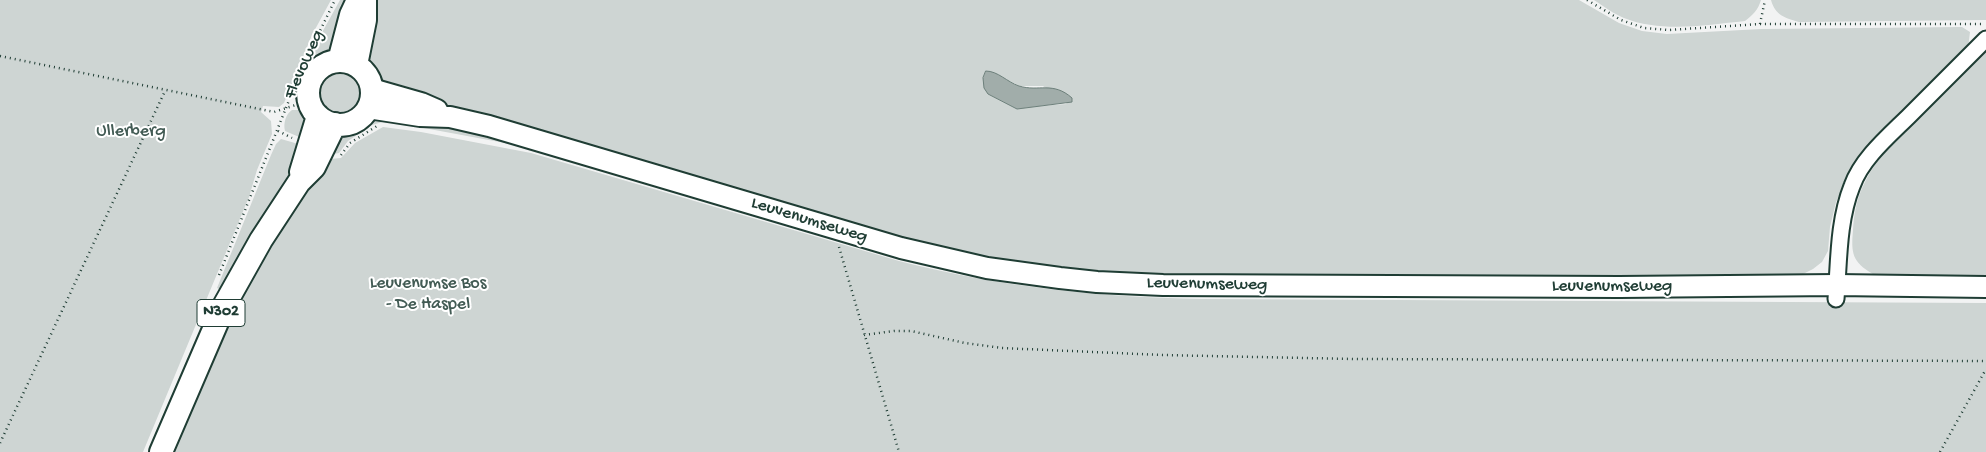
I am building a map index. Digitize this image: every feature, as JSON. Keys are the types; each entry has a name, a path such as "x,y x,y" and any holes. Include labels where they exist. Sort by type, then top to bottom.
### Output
{"main road":[{"name":"Flevoweg","path":"348,63 351,15 358,0"},
{"path":"321,113 343,124 357,120 374,107 369,80 348,63 365,20 365,0"},
{"name":"N302","path":"161,452 224,306 261,240 299,182 314,167 321,113 308,91 314,74 321,67 348,63"},
{"name":"Leuvenumseweg","path":"374,107 420,116 450,117 533,139 901,248 987,268 1097,282 1163,285 1836,292 1986,287"}],"street":[{"path":"1836,292 1840,235 1846,204 1856,178 1870,158 1896,129 1986,39"}],"path":[{"name":"Flevoweg","path":"315,149 278,131 316,37 335,0"},
{"path":"1587,0 1621,20 1644,28 1669,30 1760,24 1986,24"},
{"path":"1760,24 1766,0"},
{"path":"0,56 274,112 286,108 321,113"},
{"path":"0,443 165,90"},
{"path":"315,149 330,156 337,157 342,154 374,107"},
{"path":"833,228 899,452"},
{"path":"864,335 911,331 965,343 1002,348 1162,355 1353,358 1986,361"},
{"path":"1940,452 1986,369"}],"green space":[{"name":"Ullerberg","path":"0,0 331,0 312,35 284,103 279,107 263,106 261,112 271,121 272,134 257,170 249,197 143,452 0,452"},
{"path":"340,0 352,0 333,54 312,69 304,82 303,92 296,98 297,90 319,38"},
{"path":"373,0 1579,0 1619,23 1642,31 1667,34 1761,29 1962,27 1970,32 1968,48 1853,166 1836,202 1830,227 1828,251 1822,262 1813,269 1803,274 1561,281 1099,276 944,252 386,90 374,78 364,58","holes":["1011,82 1020,86 1043,86 1067,104 1017,109 988,94"]},
{"path":"1594,0 1761,0 1755,12 1745,21 1669,27 1639,23 1620,16"},
{"path":"1771,0 1986,0 1986,20 1799,22 1781,15 1775,9"},
{"path":"1986,50 1986,279 1873,274 1857,261 1852,245 1855,211 1860,193 1870,172 1892,145"},
{"path":"344,73 351,76 357,82 360,93 359,101 351,110 344,113 336,113 329,110 321,101 320,89 323,82 332,74"},
{"path":"292,110 301,110 308,114 304,139 285,131 286,119"},
{"path":"370,117 455,127 532,148 386,121 372,125 348,141 339,153 334,154 327,151 344,131 359,125"},
{"name":"Leuvenumse Bos - De Haspel","path":"383,127 421,132 531,153 899,261 975,278 1049,289 1125,296 1202,299 1986,303 1986,452 171,452 190,405 250,276 297,203 330,159 341,158 355,143"},
{"path":"281,139 302,145 288,180 223,291 217,288 271,155 276,144"},
{"path":"1838,295 1986,296 1986,298 1838,297"}],"shaded area":[{"path":"986,71 995,73 1010,82 1026,88 1052,88 1059,90 1072,98 1072,102 1017,109 988,94 984,88 983,78"}]}
